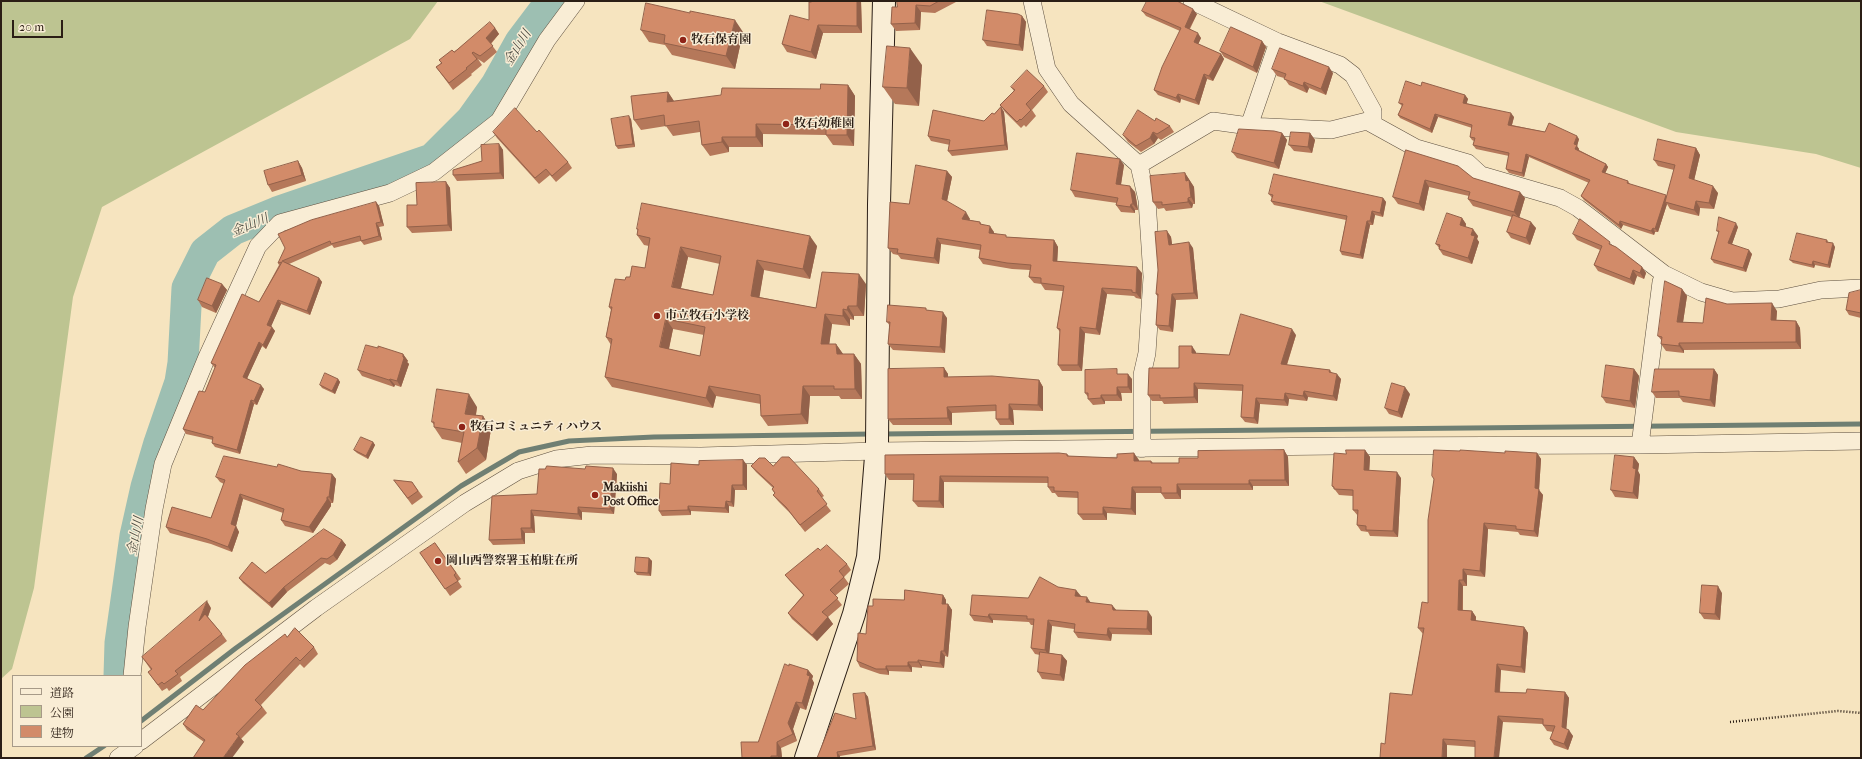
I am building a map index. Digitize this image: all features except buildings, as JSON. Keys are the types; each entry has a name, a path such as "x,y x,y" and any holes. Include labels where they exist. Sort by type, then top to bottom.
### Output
{"street":[{"path":"132,675 152,516 163,464 207,357 258,246 280,223 390,193 440,168 500,121 547,40 576,1"},
{"path":"806,758 864,581 868,558 877,440 879,204 884,1"},
{"path":"1032,1 1047,69 1071,104 1139,165 1147,200 1152,277 1147,353 1142,375 1142,438"},
{"path":"1192,1 1278,42 1340,65 1353,75 1373,111 1373,124"},
{"path":"1249,126 1278,42"},
{"path":"1139,165 1214,121 1249,126 1331,130 1367,121 1416,148 1468,163 1480,175 1560,198 1578,208 1664,274 1701,292 1732,301 1779,299 1821,290 1861,288"},
{"path":"1642,432 1661,282 1664,274"},
{"path":"142,742 316,608 465,503 518,471 556,458 592,455 701,456 877,440 1142,438 1344,446 1642,432 1861,441"}],"path":[{"path":"1730,722 1838,711 1861,713"}],"green space":[{"path":"1,1 438,1 410,39 102,207 73,297 34,588 12,669 1,679"},
{"path":"1319,1 1861,1 1861,168 1816,154 1676,132"}],"waterway":[{"name":"金山川","path":"119,675 120,643 135,536 146,487 180,382 183,363 187,288 205,252 233,230 277,212 432,159 471,120 496,85 520,42 551,1"},
{"path":"882,434 1861,424"},
{"path":"142,720 236,648 461,486 519,452 569,441 654,437 872,434"},
{"path":"86,758 102,747"}],"place":[{"name":"牧石保育園","path":"683,40"},
{"name":"牧石幼稚園","path":"786,124"},
{"name":"市立牧石小学校","path":"657,316"},
{"name":"牧石コミュニティハウス","path":"462,427"},
{"name":"Makiishi Post Office","path":"595,495"},
{"name":"岡山西警察署玉柏駐在所","path":"438,561"}]}
